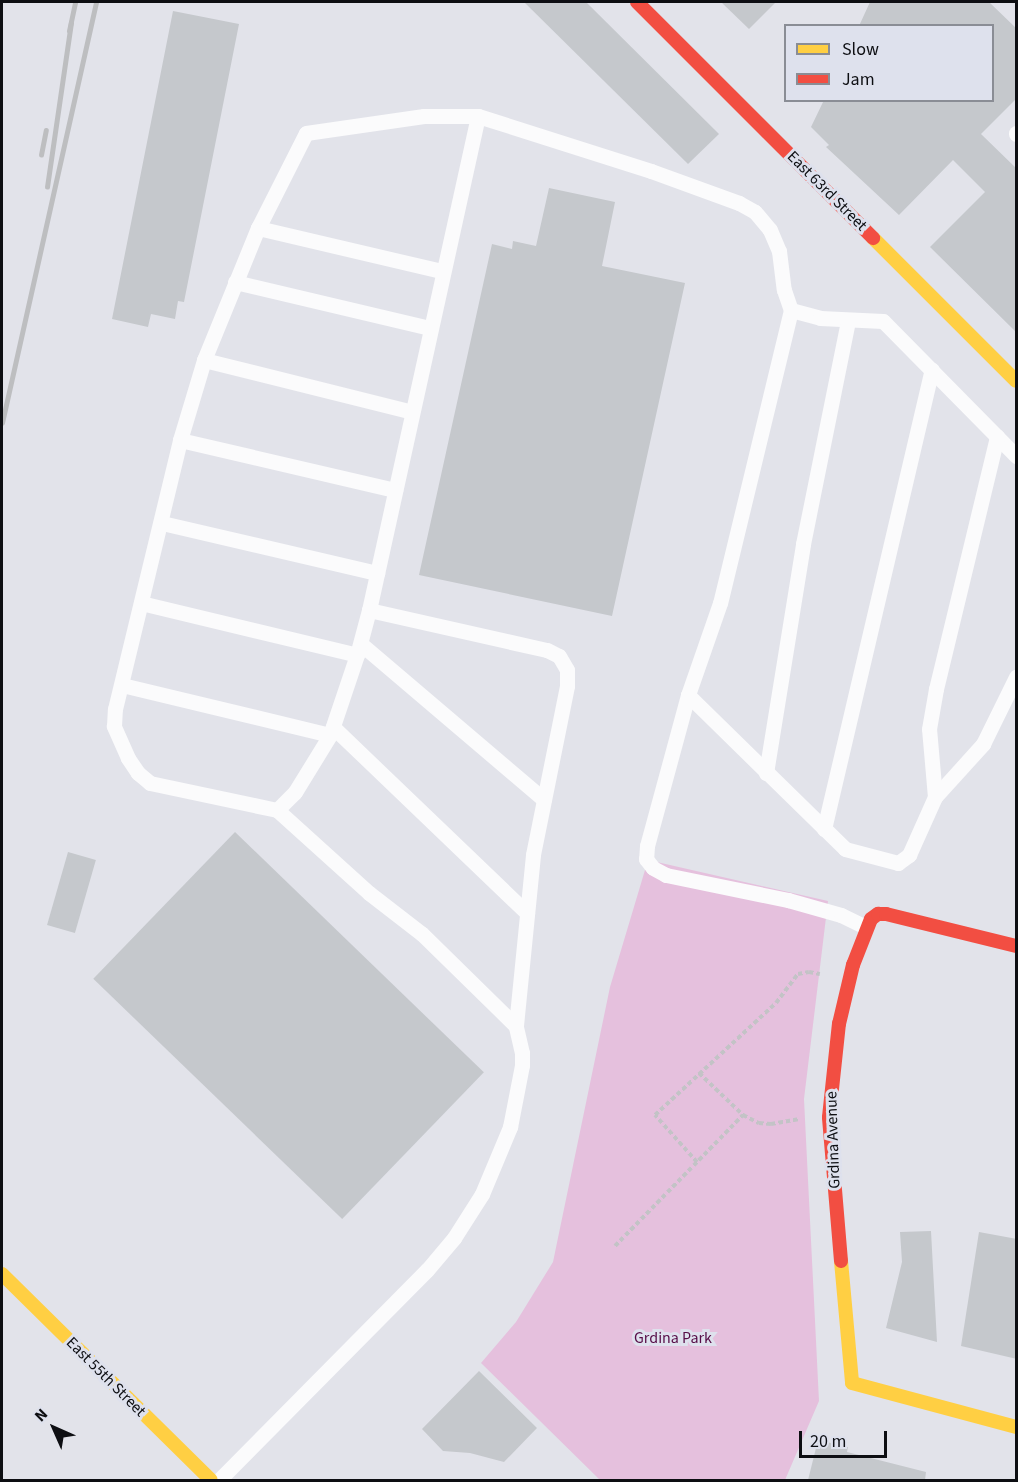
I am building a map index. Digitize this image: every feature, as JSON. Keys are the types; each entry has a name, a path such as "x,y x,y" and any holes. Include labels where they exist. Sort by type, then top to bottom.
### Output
{"street":[{"name":"East 63rd Street","path":"637,2 1017,381"},
{"path":"866,927 878,914 885,914 1017,946"},
{"name":"Grdina Avenue","path":"866,927 853,965 840,1024 829,1117 852,1383 1017,1427"},
{"name":"East 55th Street","path":"2,1274 211,1480"}],"lane":[{"path":"277,810 295,792 332,731 359,650 477,116"},
{"path":"516,1026 422,934 369,892 277,810 150,783 138,773 128,758 114,726 115,709 162,523 180,440 204,360 258,228 306,133 424,117 477,116 651,171 755,212 770,231 779,251 784,290 791,310 720,603 688,695 647,846 646,859 653,868 666,875 788,900 841,915 866,927"},
{"path":"258,228 442,271"},
{"path":"235,282 429,328"},
{"path":"791,310 820,318 883,321 1017,456"},
{"path":"766,773 803,544 848,320"},
{"path":"204,360 412,412"},
{"path":"824,829 932,370"},
{"path":"935,797 929,729 936,689 997,436"},
{"path":"180,440 395,490"},
{"path":"162,523 377,573"},
{"path":"141,603 359,650 544,800"},
{"path":"219,1480 427,1270 464,1224 489,1177 514,1113 522,1053 516,1026 533,855 567,686 567,669 559,656 547,650 369,610"},
{"path":"688,695 845,849 898,863 909,855 935,797 983,744 1017,677"},
{"path":"122,685 332,731 527,913"}],"path":[{"path":"697,1162 655,1116 776,1003 798,974 809,972 826,975"},
{"path":"699,1073 743,1115 759,1123 771,1124 809,1117"},
{"path":"615,1246 743,1115"}],"green space":[{"name":"Grdina Park","path":"648,860 828,901 804,1099 819,1401 785,1480 600,1480 481,1363 516,1322 553,1262 610,987"}],"building":[{"path":"524,2 586,2 719,134 688,164"},
{"path":"721,2 776,2 749,29"},
{"path":"870,2 989,2 1017,29 1017,98 981,134 1017,169 1017,333 930,247 985,192 953,160 899,215 826,147 829,145 811,127 823,102 994,102 994,24 860,24"},
{"path":"173,11 239,24 184,302 178,301 175,319 151,314 148,327 112,319"},
{"path":"549,188 615,202 602,266 685,283 612,616 419,575 492,244 512,249 513,241 536,246"},
{"path":"235,832 484,1072 342,1219 93,979"},
{"path":"68,852 96,860 75,933 47,925"},
{"path":"931,1231 937,1342 886,1328 902,1262 900,1232"},
{"path":"979,1232 1017,1239 1017,1359 961,1346"},
{"path":"479,1371 537,1428 504,1462 470,1453 443,1451 422,1429"},
{"path":"818,1440 848,1447 847,1452 926,1472 925,1480 808,1480"}],"railway":[{"path":"69,31 75,2"},
{"path":"2,423 96,2"},
{"path":"47,187 71,23"},
{"path":"41,155 46,130"}],"traffic: slow":[{"path":"873,238 1016,381"},
{"path":"841,1261 852,1383 1016,1427"},
{"path":"2,1274 211,1480"}],"traffic: jam":[{"path":"637,2 873,238"},
{"path":"841,1261 829,1117 839,1024 853,965 871,919 878,914 886,914 1016,946"}]}
